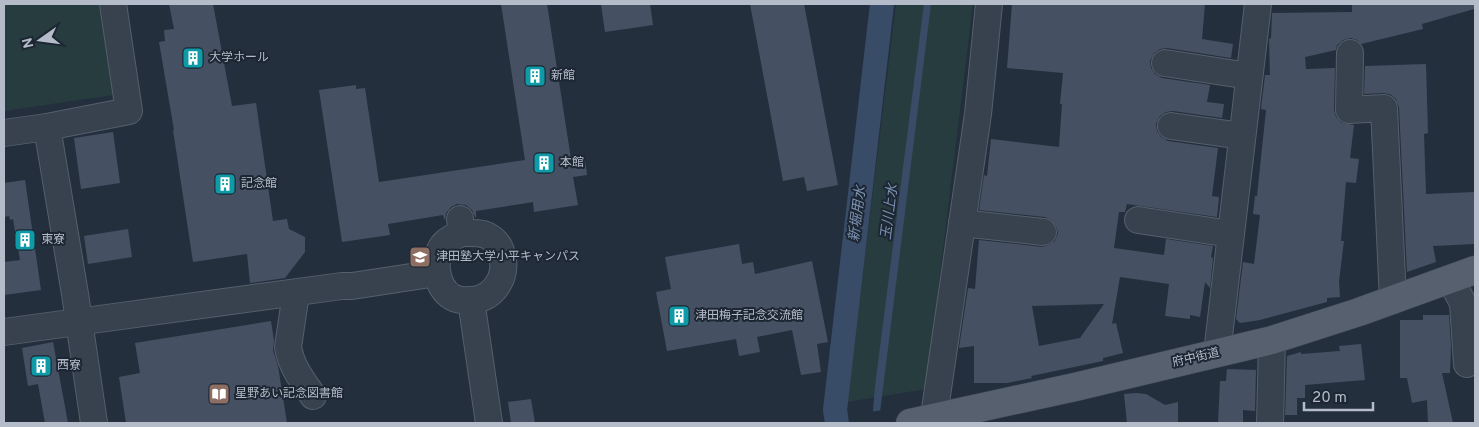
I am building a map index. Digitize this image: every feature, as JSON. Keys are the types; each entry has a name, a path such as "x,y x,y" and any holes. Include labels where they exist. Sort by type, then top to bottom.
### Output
{"main road":[{"name":"府中街道","path":"926,422 1272,340 1316,327 1475,270"}],"street":[{"path":"4,132 47,127 129,111 113,4"},
{"path":"926,422 962,223 978,114 989,4"},
{"path":"1216,353 1258,4"},
{"path":"1350,53 1349,110 1384,108 1392,300"},
{"path":"1165,62 1249,76"},
{"path":"1171,126 1242,136"},
{"path":"47,127 94,423"},
{"path":"1138,220 1231,234"},
{"path":"962,223 1043,232"},
{"path":"461,226 488,236 496,243 504,259 502,278 495,290 485,298 471,300 453,298 443,288 437,273 437,257 443,245 461,226"},
{"path":"4,332 437,273"},
{"path":"1450,279 1463,303 1466,364"},
{"path":"296,293 288,347 289,355 294,368 313,396"},
{"path":"471,300 489,423"},
{"path":"1270,423 1272,340"}],"green space":[{"path":"4,4 106,4 120,94 4,111"},
{"path":"896,4 973,4 926,389 847,402"}],"water":[{"path":"924,4 931,4 880,412 872,423 875,386"}],"pier":[{"path":"883,410 881,423 869,423 870,412"}],"building":[{"name":"記念館","path":"169,4 213,4 232,106 256,103 273,221 287,219 289,229 305,237 305,252 285,278 250,283 247,254 193,262 159,42 165,41 164,30 174,29"},
{"name":"本館","path":"501,4 547,4 571,159 584,157 586,166 587,175 573,177 578,205 534,212 533,202 476,211 475,217 472,210 466,205 457,204 446,213 445,221 443,215 388,224 390,235 342,242 319,90 356,85 356,89 365,88 379,182 525,160"},
{"path":"601,4 650,4 653,25 605,32"},
{"path":"750,4 804,4 838,185 807,191 804,177 783,181"},
{"path":"1012,4 1205,4 1202,39 1233,44 1231,58 1167,48 1160,49 1154,53 1150,61 1151,68 1155,74 1162,78 1210,85 1207,102 1224,104 1222,118 1173,111 1166,112 1160,116 1156,124 1157,131 1161,137 1168,141 1218,148 1212,196 1219,197 1217,217 1127,204 1125,212 1119,212 1114,248 1164,255 1166,239 1213,246 1210,288 1205,282 1200,317 1190,315 1190,319 1165,316 1169,284 1120,277 1112,324 1116,323 1123,353 1103,358 1103,361 1031,376 1032,378 1007,383 974,383 974,346 959,348 968,288 975,289 979,240 1042,247 1055,241 1058,233 1056,226 1045,217 979,210 984,175 987,176 991,139 1059,147 1063,73 1007,68","holes":["1104,304 1080,338 1039,346 1032,306"]},
{"path":"1352,4 1474,4 1474,9 1422,24 1423,29 1361,44 1351,38 1343,40 1337,45 1336,50 1305,57 1306,69 1335,68 1334,110 1336,117 1342,123 1354,125 1350,158 1359,159 1356,183 1346,182 1341,241 1344,241 1339,281 1340,297 1327,298 1327,302 1260,320 1240,323 1236,319 1243,262 1254,264 1260,215 1253,214 1255,196 1257,196 1266,110 1261,109 1265,75 1270,75 1269,39 1271,38 1272,13 1352,12"},
{"path":"1426,64 1428,133 1424,134 1426,194 1475,192 1475,244 1433,246 1436,262 1407,272 1399,107 1396,99 1390,94 1364,94 1365,66"},
{"path":"113,132 120,183 81,189 74,138"},
{"name":"東寮","path":"25,180 41,290 4,295 4,262 20,260 13,219 10,220 9,216 4,217 4,183"},
{"path":"128,229 132,257 88,264 84,236"},
{"path":"739,244 742,264 753,262 755,274 812,261 828,342 817,344 821,372 801,375 792,330 757,337 760,352 739,356 736,339 667,351 656,292 671,289 665,257"},
{"path":"1423,315 1449,315 1450,373 1442,373 1453,423 1428,423 1427,400 1412,403 1407,378 1400,378 1400,320 1423,320"},
{"path":"271,321 274,341 273,350 278,366 287,423 126,423 119,377 140,373 135,343"},
{"name":"西寮","path":"53,342 68,423 45,423 38,384 28,386 22,348"},
{"path":"1361,344 1365,380 1305,385 1305,398 1297,398 1297,415 1285,415 1287,356 1301,352 1301,354 1340,351 1339,346"},
{"path":"1227,369 1256,370 1255,411 1243,410 1243,423 1218,423 1220,381 1226,381"},
{"path":"1124,394 1146,394 1165,405 1178,402 1178,423 1127,423"},
{"path":"531,399 535,423 511,423 508,402"}],"waterway":[{"name":"新堀用水","path":"837,423 835,410 882,4"}],"place":[{"name":"大学ホール","path":"193,58"},
{"name":"新館","path":"535,76"},
{"name":"本館","path":"544,163"},
{"name":"記念館","path":"225,184"},
{"name":"東寮","path":"25,240"},
{"name":"津田塾大学小平キャンパス","path":"420,257"},
{"name":"津田梅子記念交流館","path":"679,316"},
{"name":"西寮","path":"41,366"},
{"name":"星野あい記念図書館","path":"219,394"}],"water label":[{"name":"玉川上水","path":"890,212"}]}
